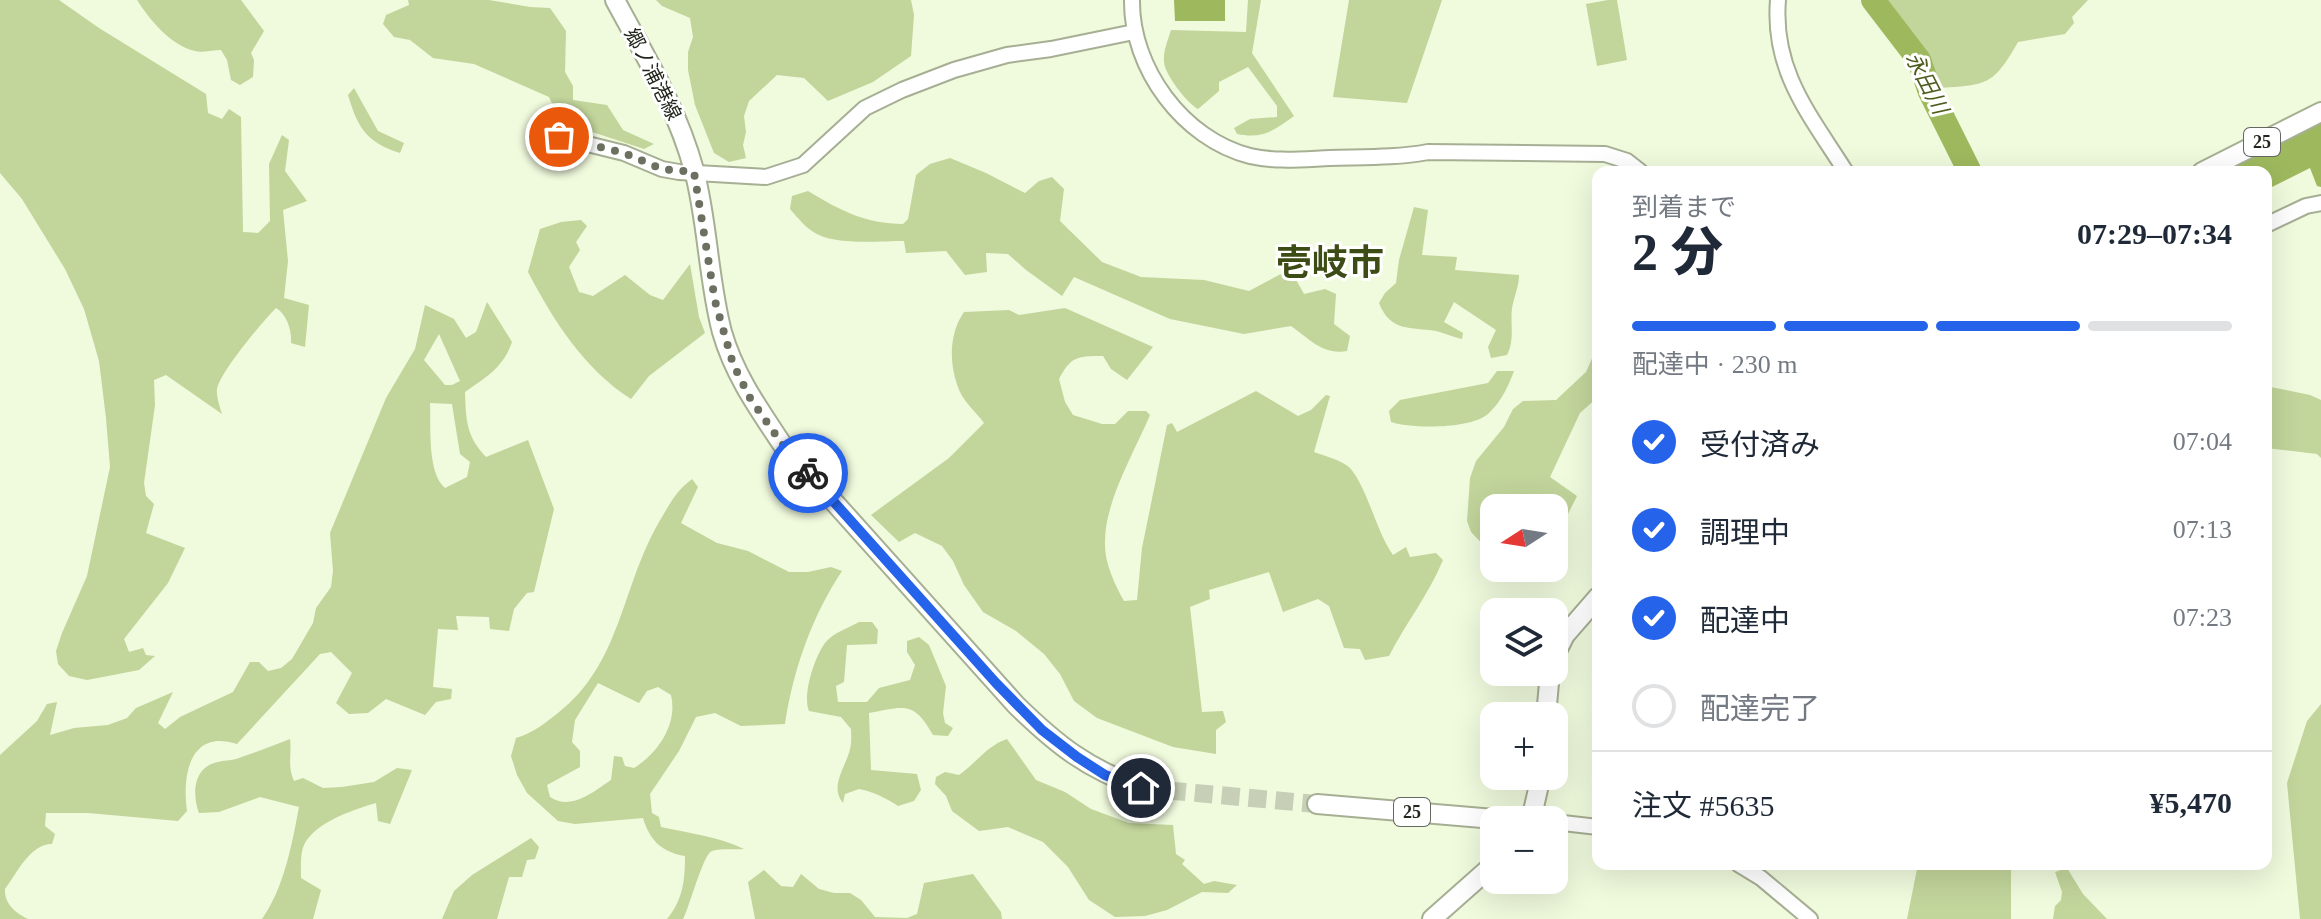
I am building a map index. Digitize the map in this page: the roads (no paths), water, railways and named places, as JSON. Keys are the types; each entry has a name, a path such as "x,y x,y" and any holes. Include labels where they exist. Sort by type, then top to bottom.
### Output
{"main road":[{"name":"郷ノ浦港線","path":"615,0 672,103 694,172 722,333 750,398 782,444 984,670 1042,730 1105,775 1141,788"},
{"name":"25","path":"2214,166 2321,112"},
{"path":"1568,632 1592,604"},
{"name":"25","path":"1317,804 1480,818"},
{"path":"1432,919 1480,876"}],"street":[{"path":"1132,0 1134,32 1154,80 1180,114 1196,128 1241,153 1265,159 1297,160 1405,156 1428,152 1605,154 1633,166"},
{"path":"1778,0 1777,40 1782,61 1808,112 1842,166"},
{"path":"559,137 624,153 662,169 766,177 794,170 811,160 865,108 902,90 954,70 1007,55 1134,32"},
{"path":"2272,222 2306,206 2321,203"},
{"path":"1568,824 1592,826"},
{"path":"1748,870 1810,919"}],"waterway":[{"name":"永田川","path":"1873,0 1919,60 1930,92 1967,166"}],"tunnel":[{"path":"1141,788 1317,804"}],"district":[{"name":"壱岐市","path":"1330,263"}]}
